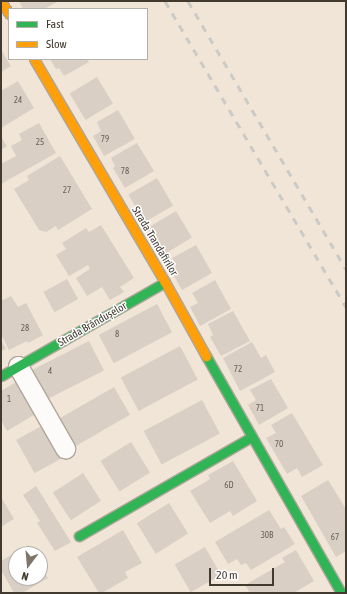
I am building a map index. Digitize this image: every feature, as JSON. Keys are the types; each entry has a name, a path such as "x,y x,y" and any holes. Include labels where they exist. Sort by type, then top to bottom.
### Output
{"street":[{"path":"1,1 8,12"},
{"name":"Strada Trandafirilor","path":"35,60 166,282 251,437 341,593"},
{"name":"Strada Brândușelor","path":"1,376 166,282"},
{"path":"18,366 65,448"},
{"path":"79,536 251,437"}],"building":[{"path":"19,1 57,2 46,8 22,8"},
{"path":"1,50 11,66 1,72"},
{"path":"51,60 88,60 89,62 64,76 59,68 56,69"},
{"path":"97,77 113,104 86,120 70,93"},
{"path":"18,81 34,108 1,128 1,91"},
{"path":"118,110 135,139 104,156 93,136 101,131 97,122"},
{"path":"39,123 56,153 1,184 1,164 16,156 11,146 22,140 19,134"},
{"path":"1,137 7,146 1,150"},
{"path":"137,143 154,171 125,188 113,168 115,166 111,158"},
{"path":"60,156 92,209 58,230 56,226 46,232 39,230 14,189 29,180 27,176"},
{"path":"157,178 173,206 144,222 128,194"},
{"path":"176,211 192,238 163,255 147,229"},
{"path":"101,225 134,278 120,287 124,292 110,300 102,287 87,296 76,278 90,269 88,265 69,276 56,255 66,249 62,243 86,228 89,232"},
{"path":"196,245 212,273 182,290 170,269 176,266 172,258"},
{"path":"67,279 78,299 55,312 43,292"},
{"path":"215,280 231,309 200,326 190,307 198,303 192,293"},
{"path":"11,296 18,307 26,303 43,335 28,343 27,341 9,350 1,334 1,301"},
{"path":"157,304 172,332 114,363 99,335"},
{"path":"233,311 250,341 221,356 210,337 213,335 208,324"},
{"path":"1,340 6,349 1,351"},
{"path":"89,341 104,370 45,400 30,371"},
{"path":"252,342 261,358 266,355 275,372 240,391 223,358"},
{"path":"180,346 198,380 139,411 121,377"},
{"path":"271,379 288,408 259,425 248,405 256,400 250,390"},
{"path":"18,381 37,413 7,431 1,420 1,391"},
{"path":"114,387 130,415 74,447 58,420"},
{"path":"202,400 220,434 162,465 144,431"},
{"path":"292,413 323,465 302,477 297,468 287,474 266,438 276,433 271,425"},
{"path":"45,424 63,457 35,473 16,440"},
{"path":"131,442 150,473 120,492 100,461"},
{"path":"233,461 257,501 233,516 230,511 210,523 190,491 210,479 208,475"},
{"path":"83,473 101,501 71,520 53,493"},
{"path":"328,480 346,509 346,551 336,557 301,496"},
{"path":"36,486 71,542 55,551 37,523 40,521 23,495"},
{"path":"1,497 14,519 1,527"},
{"path":"169,503 188,534 156,554 137,523"},
{"path":"269,510 281,529 284,527 295,544 251,570 246,563 241,565 237,559 228,564 215,542"},
{"path":"123,530 142,563 125,572 128,578 102,593 99,593 77,557"},
{"path":"205,547 221,575 191,592 175,564"},
{"path":"296,550 314,581 294,593 250,593 245,585 285,562 282,558"},
{"path":"8,557 8,582 1,570 1,561"},
{"path":"10,586 34,586 22,593 14,593"}],"railway":[{"path":"165,1 346,307"},
{"path":"188,1 346,269"}],"traffic: fast":[{"path":"1,376 165,282"},
{"path":"206,356 341,593"},
{"path":"79,536 251,437"}],"traffic: slow":[{"path":"1,1 8,12"},
{"path":"35,60 165,282 206,356"}]}
